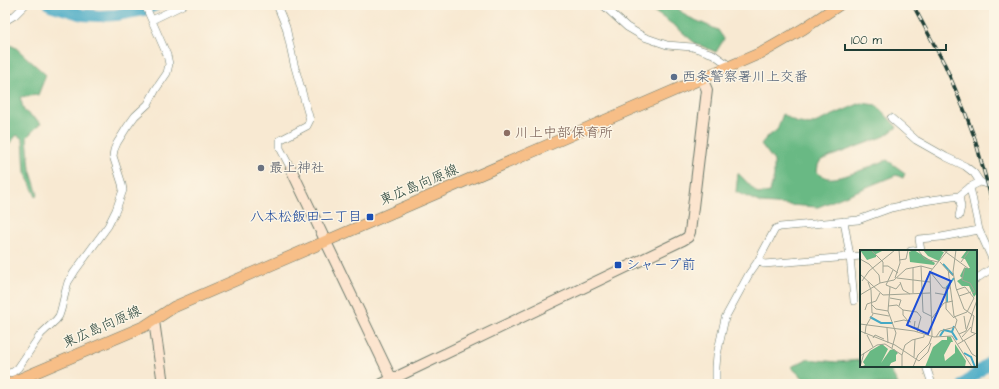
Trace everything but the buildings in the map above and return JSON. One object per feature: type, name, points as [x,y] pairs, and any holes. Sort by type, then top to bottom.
[{"type":"main road","name":"東広島向原線","points":[[8,384],[145,326],[174,307],[762,52],[803,29],[839,5]]},
{"type":"street","points":[[5,21],[15,15],[25,5]]},
{"type":"street","points":[[5,374],[13,372],[18,368],[41,334],[56,320],[61,310],[68,282],[108,226],[116,210],[123,190],[113,156],[117,143],[135,116],[148,104],[167,73],[169,64],[167,55],[145,5]]},
{"type":"street","points":[[151,19],[182,5]]},
{"type":"street","points":[[277,5],[286,27],[294,64],[310,120],[307,126],[280,140],[280,148],[393,382]]},
{"type":"street","points":[[603,5],[627,26],[644,37],[667,45],[692,47],[713,54],[730,66]]},
{"type":"street","points":[[382,384],[393,382],[688,237],[690,232],[707,90],[702,78]]},
{"type":"street","points":[[891,118],[916,140],[965,166],[974,173],[980,182],[994,186]]},
{"type":"street","points":[[716,384],[717,355],[725,318],[775,229],[780,227],[858,220],[891,208],[959,196],[970,187],[980,182]]},
{"type":"street","points":[[970,187],[979,230],[994,263]]},
{"type":"street","points":[[959,196],[961,207],[959,216]]},
{"type":"street","points":[[844,221],[850,256],[854,301]]},
{"type":"street","points":[[921,250],[919,239],[941,237],[979,230]]},
{"type":"street","points":[[758,261],[764,264],[860,256]]},
{"type":"street","points":[[977,278],[994,268]]},
{"type":"street","points":[[154,321],[163,384]]},
{"type":"street","points":[[926,367],[932,384]]},
{"type":"green space","points":[[650,5],[674,5],[686,16],[718,30],[724,39],[716,52],[695,43],[675,26],[652,10]]},
{"type":"green space","points":[[5,42],[16,48],[46,75],[38,95],[20,97],[24,111],[41,123],[27,137],[30,169],[38,195],[36,197],[25,172],[23,139],[17,135],[5,148]]},
{"type":"green space","points":[[861,103],[876,105],[897,127],[885,136],[821,160],[818,165],[817,172],[828,178],[841,177],[887,160],[905,173],[903,178],[896,175],[818,207],[761,203],[736,192],[738,173],[758,194],[770,192],[774,177],[774,161],[761,144],[767,137],[777,130],[783,114],[795,122],[810,125]]},
{"type":"green space","points":[[807,359],[837,362],[860,360],[860,367],[889,367],[898,384],[810,384],[791,367]]},
{"type":"waterway","points":[[50,5],[83,15],[100,16],[144,10],[156,5]]},
{"type":"waterway","points":[[964,384],[994,357]]},
{"type":"railway","points":[[913,5],[945,65],[965,112],[975,139],[994,208]]},
{"type":"place","name":"西条警察署川上交番","points":[[674,77]]},
{"type":"place","name":"川上中部保育所","points":[[507,133]]},
{"type":"place","name":"最上神社","points":[[261,168]]},
{"type":"place","name":"八本松飯田二丁目","points":[[370,217]]},
{"type":"place","name":"シャープ前","points":[[618,265]]}]
